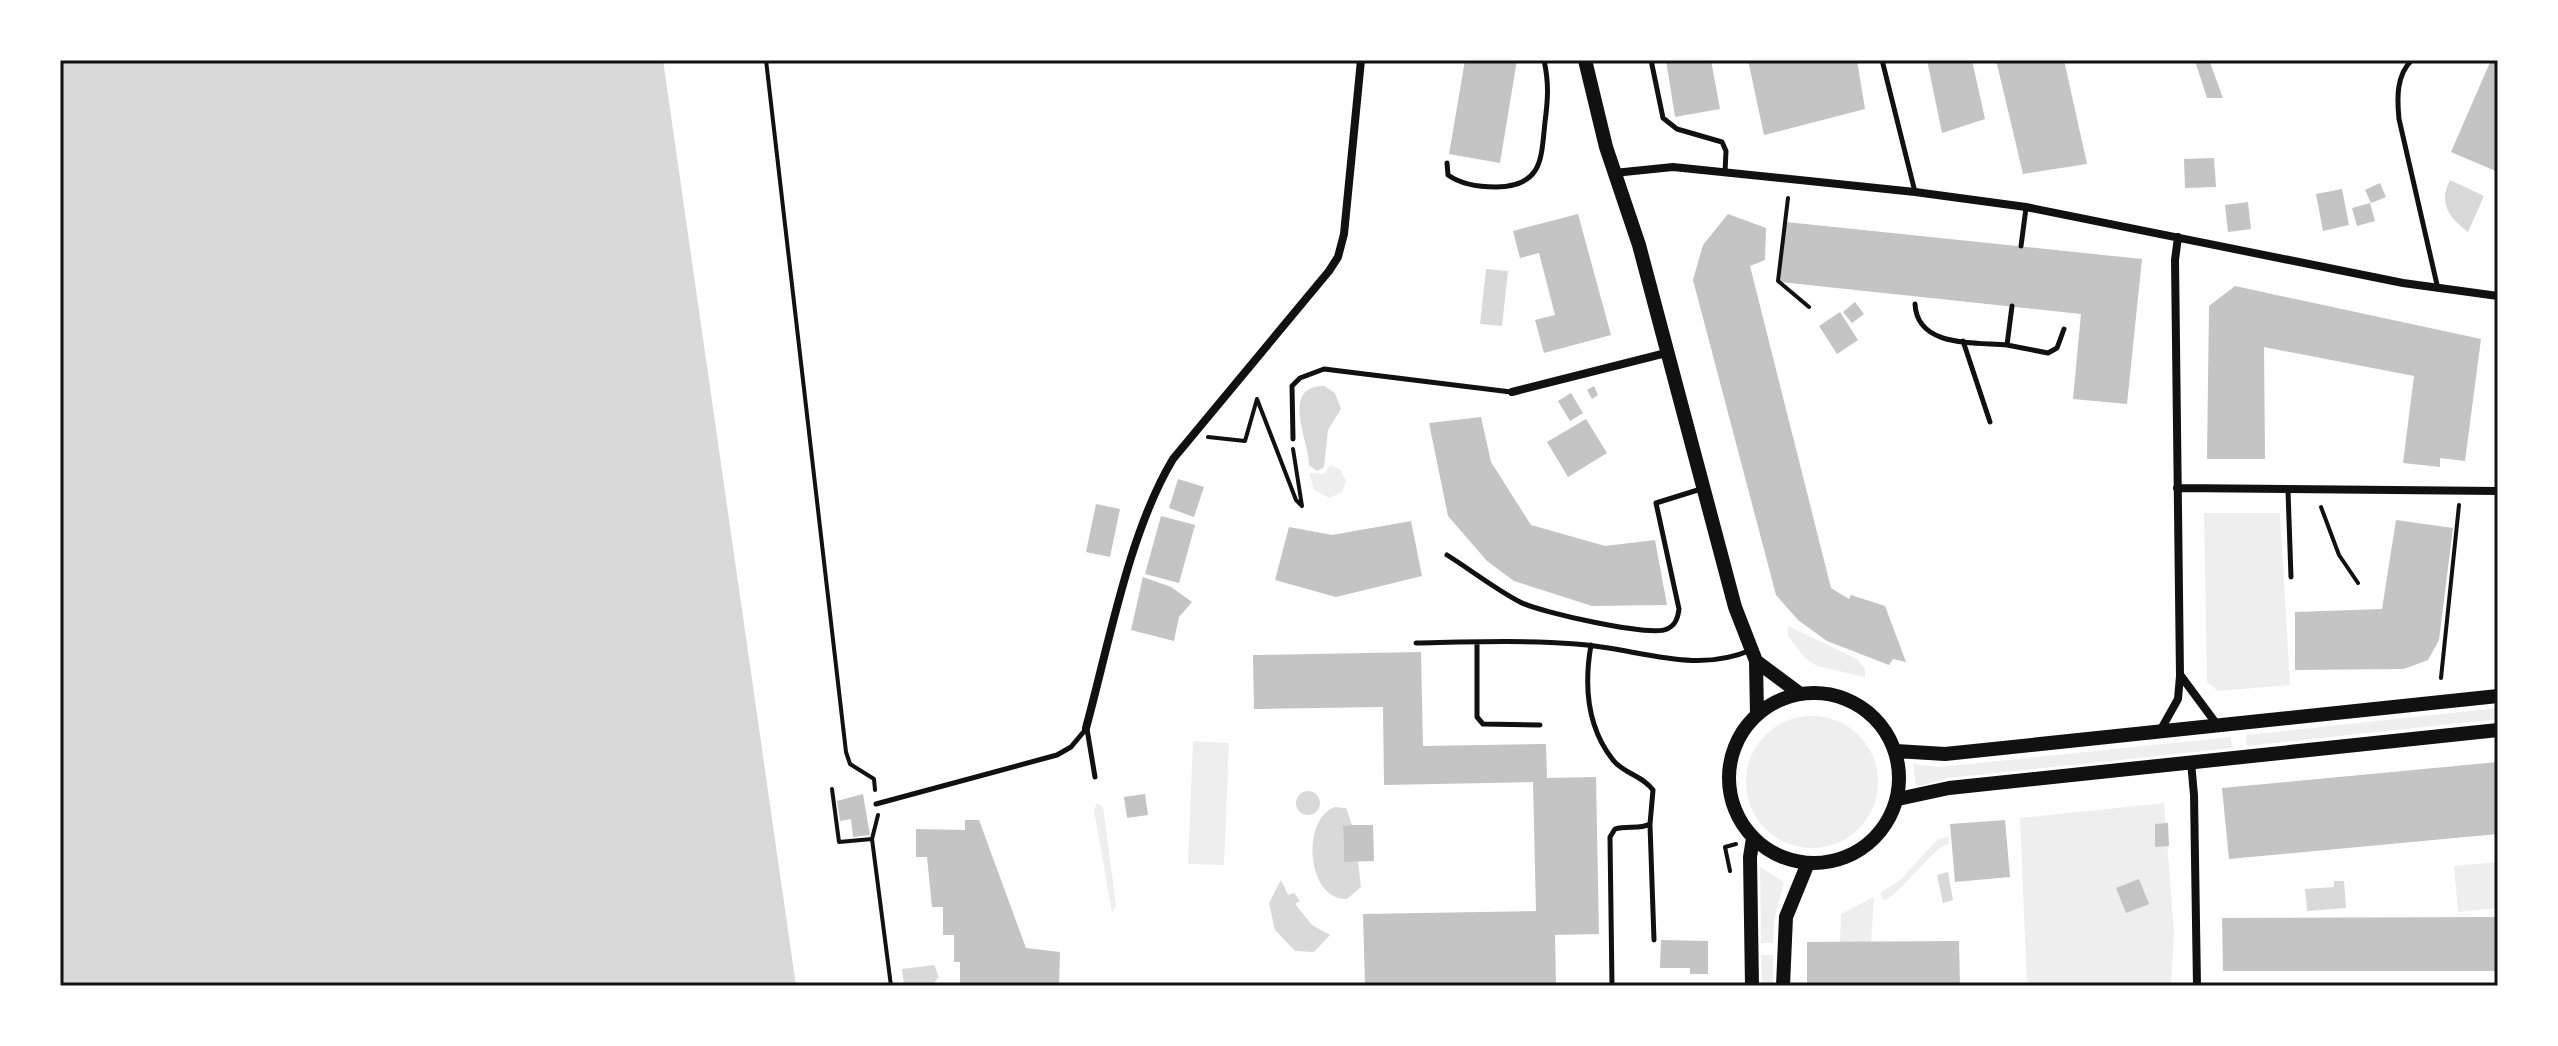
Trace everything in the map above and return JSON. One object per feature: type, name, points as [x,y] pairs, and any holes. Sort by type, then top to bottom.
[{"type":"main road","points":[[1585,60],[1613,173],[1639,245],[1735,607],[1754,656],[1757,714]]},
{"type":"main road","points":[[1754,656],[1799,693]]},
{"type":"main road","points":[[1823,692],[1858,705],[1885,729],[1896,751],[1900,769],[1898,799],[1888,822],[1862,849],[1845,858],[1808,863],[1769,851],[1753,838],[1735,809],[1728,775],[1732,752],[1742,731],[1757,714],[1776,700],[1799,693],[1823,692]]},
{"type":"main road","points":[[1896,751],[1945,754],[2498,696]]},
{"type":"main road","points":[[1898,799],[1949,788],[2498,730]]},
{"type":"main road","points":[[1748,983],[1753,838]]},
{"type":"main road","points":[[1783,986],[1786,917],[1808,863]]},
{"type":"street","points":[[1086,728],[1137,547],[1162,479],[1173,459],[1307,299],[1338,257],[1344,234],[1361,60]]},
{"type":"street","points":[[1613,173],[1673,167],[1915,192],[2026,207],[2438,289],[2498,296]]},
{"type":"street","points":[[2159,732],[2178,699],[2180,676],[2175,260],[2178,237]]},
{"type":"street","points":[[1512,392],[1666,353]]},
{"type":"street","points":[[2177,488],[2498,491]]},
{"type":"street","points":[[2180,676],[2218,726]]},
{"type":"street","points":[[2191,762],[2197,986]]},
{"type":"lane","points":[[1447,163],[1448,175],[1457,182],[1482,187],[1507,187],[1533,175],[1543,155],[1550,90],[1544,60]]},
{"type":"lane","points":[[1651,60],[1663,118],[1677,129],[1722,142],[1726,151],[1725,173]]},
{"type":"lane","points":[[1882,60],[1915,192]]},
{"type":"lane","points":[[2412,60],[2406,66],[2397,92],[2399,119],[2438,289]]},
{"type":"lane","points":[[2021,246],[2026,207]]},
{"type":"lane","points":[[1915,304],[1927,331],[1944,339],[2007,345],[2048,353],[2057,348],[2064,329]]},
{"type":"lane","points":[[2007,345],[2012,306]]},
{"type":"lane","points":[[1963,341],[1990,422]]},
{"type":"lane","points":[[1293,439],[1292,386],[1300,378],[1324,369],[1512,392]]},
{"type":"lane","points":[[1447,555],[1521,603],[1548,612],[1647,631],[1666,630],[1678,617],[1679,609],[1656,503],[1702,489]]},
{"type":"lane","points":[[2288,491],[2291,577]]},
{"type":"lane","points":[[1477,642],[1477,717],[1483,724],[1540,725]]},
{"type":"lane","points":[[1416,643],[1591,645],[1702,663],[1754,656]]},
{"type":"lane","points":[[1591,645],[1585,676],[1590,714],[1613,761],[1627,772],[1643,777],[1653,790],[1650,824],[1654,940]]},
{"type":"lane","points":[[876,804],[1057,755],[1071,747],[1086,728]]},
{"type":"lane","points":[[1086,728],[1095,777]]},
{"type":"lane","points":[[1612,986],[1610,837],[1615,829],[1623,826],[1642,828],[1650,824]]},
{"type":"path","points":[[766,60],[846,752],[850,764],[874,779],[879,820],[872,839],[891,986]]},
{"type":"path","points":[[1788,198],[1778,281],[1809,307]]},
{"type":"path","points":[[1211,438],[1245,441],[1257,399],[1296,500],[1302,506],[1293,439]]},
{"type":"path","points":[[2441,678],[2461,492]]},
{"type":"path","points":[[2321,507],[2339,555],[2358,583]]},
{"type":"path","points":[[832,789],[839,842],[872,839]]},
{"type":"shaded area","points":[[60,60],[663,60],[796,986],[60,986]]},
{"type":"shaded area","points":[[2450,180],[2484,196],[2468,232],[2447,209],[2445,196]]},
{"type":"shaded area","points":[[1486,269],[1508,271],[1502,326],[1480,324]]},
{"type":"shaded area","points":[[1324,386],[1335,393],[1341,409],[1328,430],[1324,467],[1317,471],[1309,465],[1300,405],[1303,395],[1310,388]]},
{"type":"shaded area","points":[[1330,465],[1341,470],[1346,481],[1342,492],[1329,498],[1314,490],[1309,473],[1324,474]]},
{"type":"shaded area","points":[[2204,513],[2280,513],[2290,685],[2218,691],[2207,682]]},
{"type":"shaded area","points":[[1788,626],[1857,659],[1865,669],[1865,677],[1817,666],[1805,658],[1788,636]]},
{"type":"shaded area","points":[[2498,708],[2498,719],[2247,746],[2246,735]]},
{"type":"shaded area","points":[[1812,716],[1837,721],[1858,736],[1873,757],[1878,782],[1873,807],[1858,828],[1837,843],[1812,848],[1787,843],[1766,828],[1751,807],[1746,782],[1751,757],[1766,736],[1787,721]]},
{"type":"shaded area","points":[[2231,737],[2232,748],[1948,778],[1916,787],[1913,764],[1940,767]]},
{"type":"shaded area","points":[[1193,741],[1229,743],[1224,865],[1188,864]]},
{"type":"shaded area","points":[[1308,791],[1317,794],[1320,803],[1317,812],[1308,815],[1299,812],[1296,803],[1299,794]]},
{"type":"shaded area","points":[[1097,803],[1103,807],[1116,905],[1112,913],[1094,810]]},
{"type":"shaded area","points":[[2164,803],[2174,932],[2171,986],[2027,986],[2020,818]]},
{"type":"shaded area","points":[[1335,807],[1346,808],[1352,825],[1343,826],[1344,861],[1358,862],[1361,887],[1347,899],[1333,896],[1323,887],[1313,858],[1317,827],[1324,814]]},
{"type":"shaded area","points":[[1949,837],[1949,844],[1935,852],[1901,888],[1884,901],[1880,893],[1900,880],[1938,839]]},
{"type":"shaded area","points":[[2498,862],[2498,908],[2458,912],[2454,866]]},
{"type":"shaded area","points":[[1760,867],[1784,882],[1774,920],[1773,943],[1761,943]]},
{"type":"shaded area","points":[[1948,872],[1953,900],[1943,903],[1937,875]]},
{"type":"shaded area","points":[[1281,880],[1288,895],[1294,893],[1300,901],[1295,904],[1312,925],[1330,935],[1314,952],[1295,951],[1275,930],[1269,903]]},
{"type":"shaded area","points":[[2334,881],[2344,881],[2346,908],[2307,911],[2305,889],[2334,887]]},
{"type":"shaded area","points":[[1874,897],[1871,942],[1840,942],[1841,914]]},
{"type":"shaded area","points":[[1761,955],[1773,955],[1773,986],[1762,986]]},
{"type":"shaded area","points":[[934,965],[939,977],[931,986],[904,986],[902,969]]},
{"type":"building","points":[[1465,60],[1517,60],[1500,163],[1449,154]]},
{"type":"building","points":[[1666,60],[1711,60],[1720,109],[1675,117]]},
{"type":"building","points":[[1748,60],[1857,60],[1865,109],[1764,135]]},
{"type":"building","points":[[1927,60],[1972,60],[1985,119],[1942,133]]},
{"type":"building","points":[[1996,60],[2064,60],[2087,164],[2023,174]]},
{"type":"building","points":[[2209,60],[2223,98],[2207,98],[2195,61]]},
{"type":"building","points":[[2491,60],[2498,60],[2498,172],[2451,152]]},
{"type":"building","points":[[2214,158],[2216,187],[2185,188],[2184,159]]},
{"type":"building","points":[[2380,183],[2386,197],[2371,203],[2365,190]]},
{"type":"building","points":[[2342,189],[2349,225],[2323,231],[2316,194]]},
{"type":"building","points":[[2248,202],[2251,229],[2228,232],[2225,205]]},
{"type":"building","points":[[2370,203],[2375,221],[2357,226],[2352,208]]},
{"type":"building","points":[[1578,214],[1611,335],[1544,353],[1535,320],[1555,315],[1539,253],[1520,258],[1513,231]]},
{"type":"building","points":[[1728,214],[1766,228],[1765,260],[1750,266],[1831,588],[1849,599],[1851,595],[1885,606],[1906,662],[1893,659],[1889,665],[1827,641],[1798,620],[1776,595],[1693,280],[1703,245]]},
{"type":"building","points":[[1786,222],[2142,259],[2127,404],[2073,399],[2081,314],[1780,282]]},
{"type":"building","points":[[2235,286],[2481,339],[2465,461],[2440,458],[2440,467],[2403,463],[2414,376],[2264,347],[2265,459],[2207,459],[2209,306]]},
{"type":"building","points":[[1855,302],[1864,314],[1852,323],[1843,312]]},
{"type":"building","points":[[1840,312],[1858,340],[1837,354],[1819,326]]},
{"type":"building","points":[[1594,386],[1598,395],[1592,399],[1587,390]]},
{"type":"building","points":[[1571,393],[1583,413],[1570,421],[1558,401]]},
{"type":"building","points":[[1481,417],[1491,462],[1531,525],[1605,546],[1655,540],[1667,605],[1592,606],[1514,581],[1487,561],[1448,516],[1429,423]]},
{"type":"building","points":[[1586,419],[1607,453],[1568,477],[1547,442]]},
{"type":"building","points":[[1178,479],[1204,487],[1194,517],[1169,508]]},
{"type":"building","points":[[1096,504],[1120,509],[1110,557],[1086,552]]},
{"type":"building","points":[[1161,516],[1195,525],[1179,583],[1145,574]]},
{"type":"building","points":[[2396,520],[2453,528],[2439,640],[2428,660],[2404,669],[2295,670],[2295,612],[2382,609]]},
{"type":"building","points":[[1411,521],[1422,576],[1336,597],[1275,580],[1289,527],[1332,535]]},
{"type":"building","points":[[1143,577],[1171,587],[1192,602],[1179,617],[1174,641],[1131,630]]},
{"type":"building","points":[[1421,652],[1423,746],[1546,744],[1547,778],[1596,777],[1599,934],[1555,935],[1556,985],[1365,986],[1363,914],[1536,911],[1533,782],[1384,785],[1383,707],[1254,709],[1253,655]]},
{"type":"building","points":[[2498,762],[2498,834],[2229,859],[2222,788]]},
{"type":"building","points":[[863,794],[870,835],[853,837],[851,819],[840,821],[837,801]]},
{"type":"building","points":[[1145,794],[1148,815],[1127,818],[1124,797]]},
{"type":"building","points":[[965,820],[979,820],[1026,948],[1060,952],[1059,986],[960,985],[960,962],[954,962],[954,935],[943,935],[943,907],[932,907],[927,857],[916,857],[916,829],[965,830]]},
{"type":"building","points":[[2005,820],[2010,877],[1955,882],[1950,824]]},
{"type":"building","points":[[2168,823],[2169,846],[2155,847],[2155,824]]},
{"type":"building","points":[[1373,825],[1374,861],[1344,862],[1343,826]]},
{"type":"building","points":[[2139,879],[2149,904],[2126,913],[2116,888]]},
{"type":"building","points":[[2498,917],[2498,971],[2223,971],[2222,918]]},
{"type":"building","points":[[1661,940],[1708,941],[1708,974],[1690,974],[1690,968],[1660,968]]},
{"type":"building","points":[[1959,941],[1960,986],[1807,986],[1807,942]]}]
